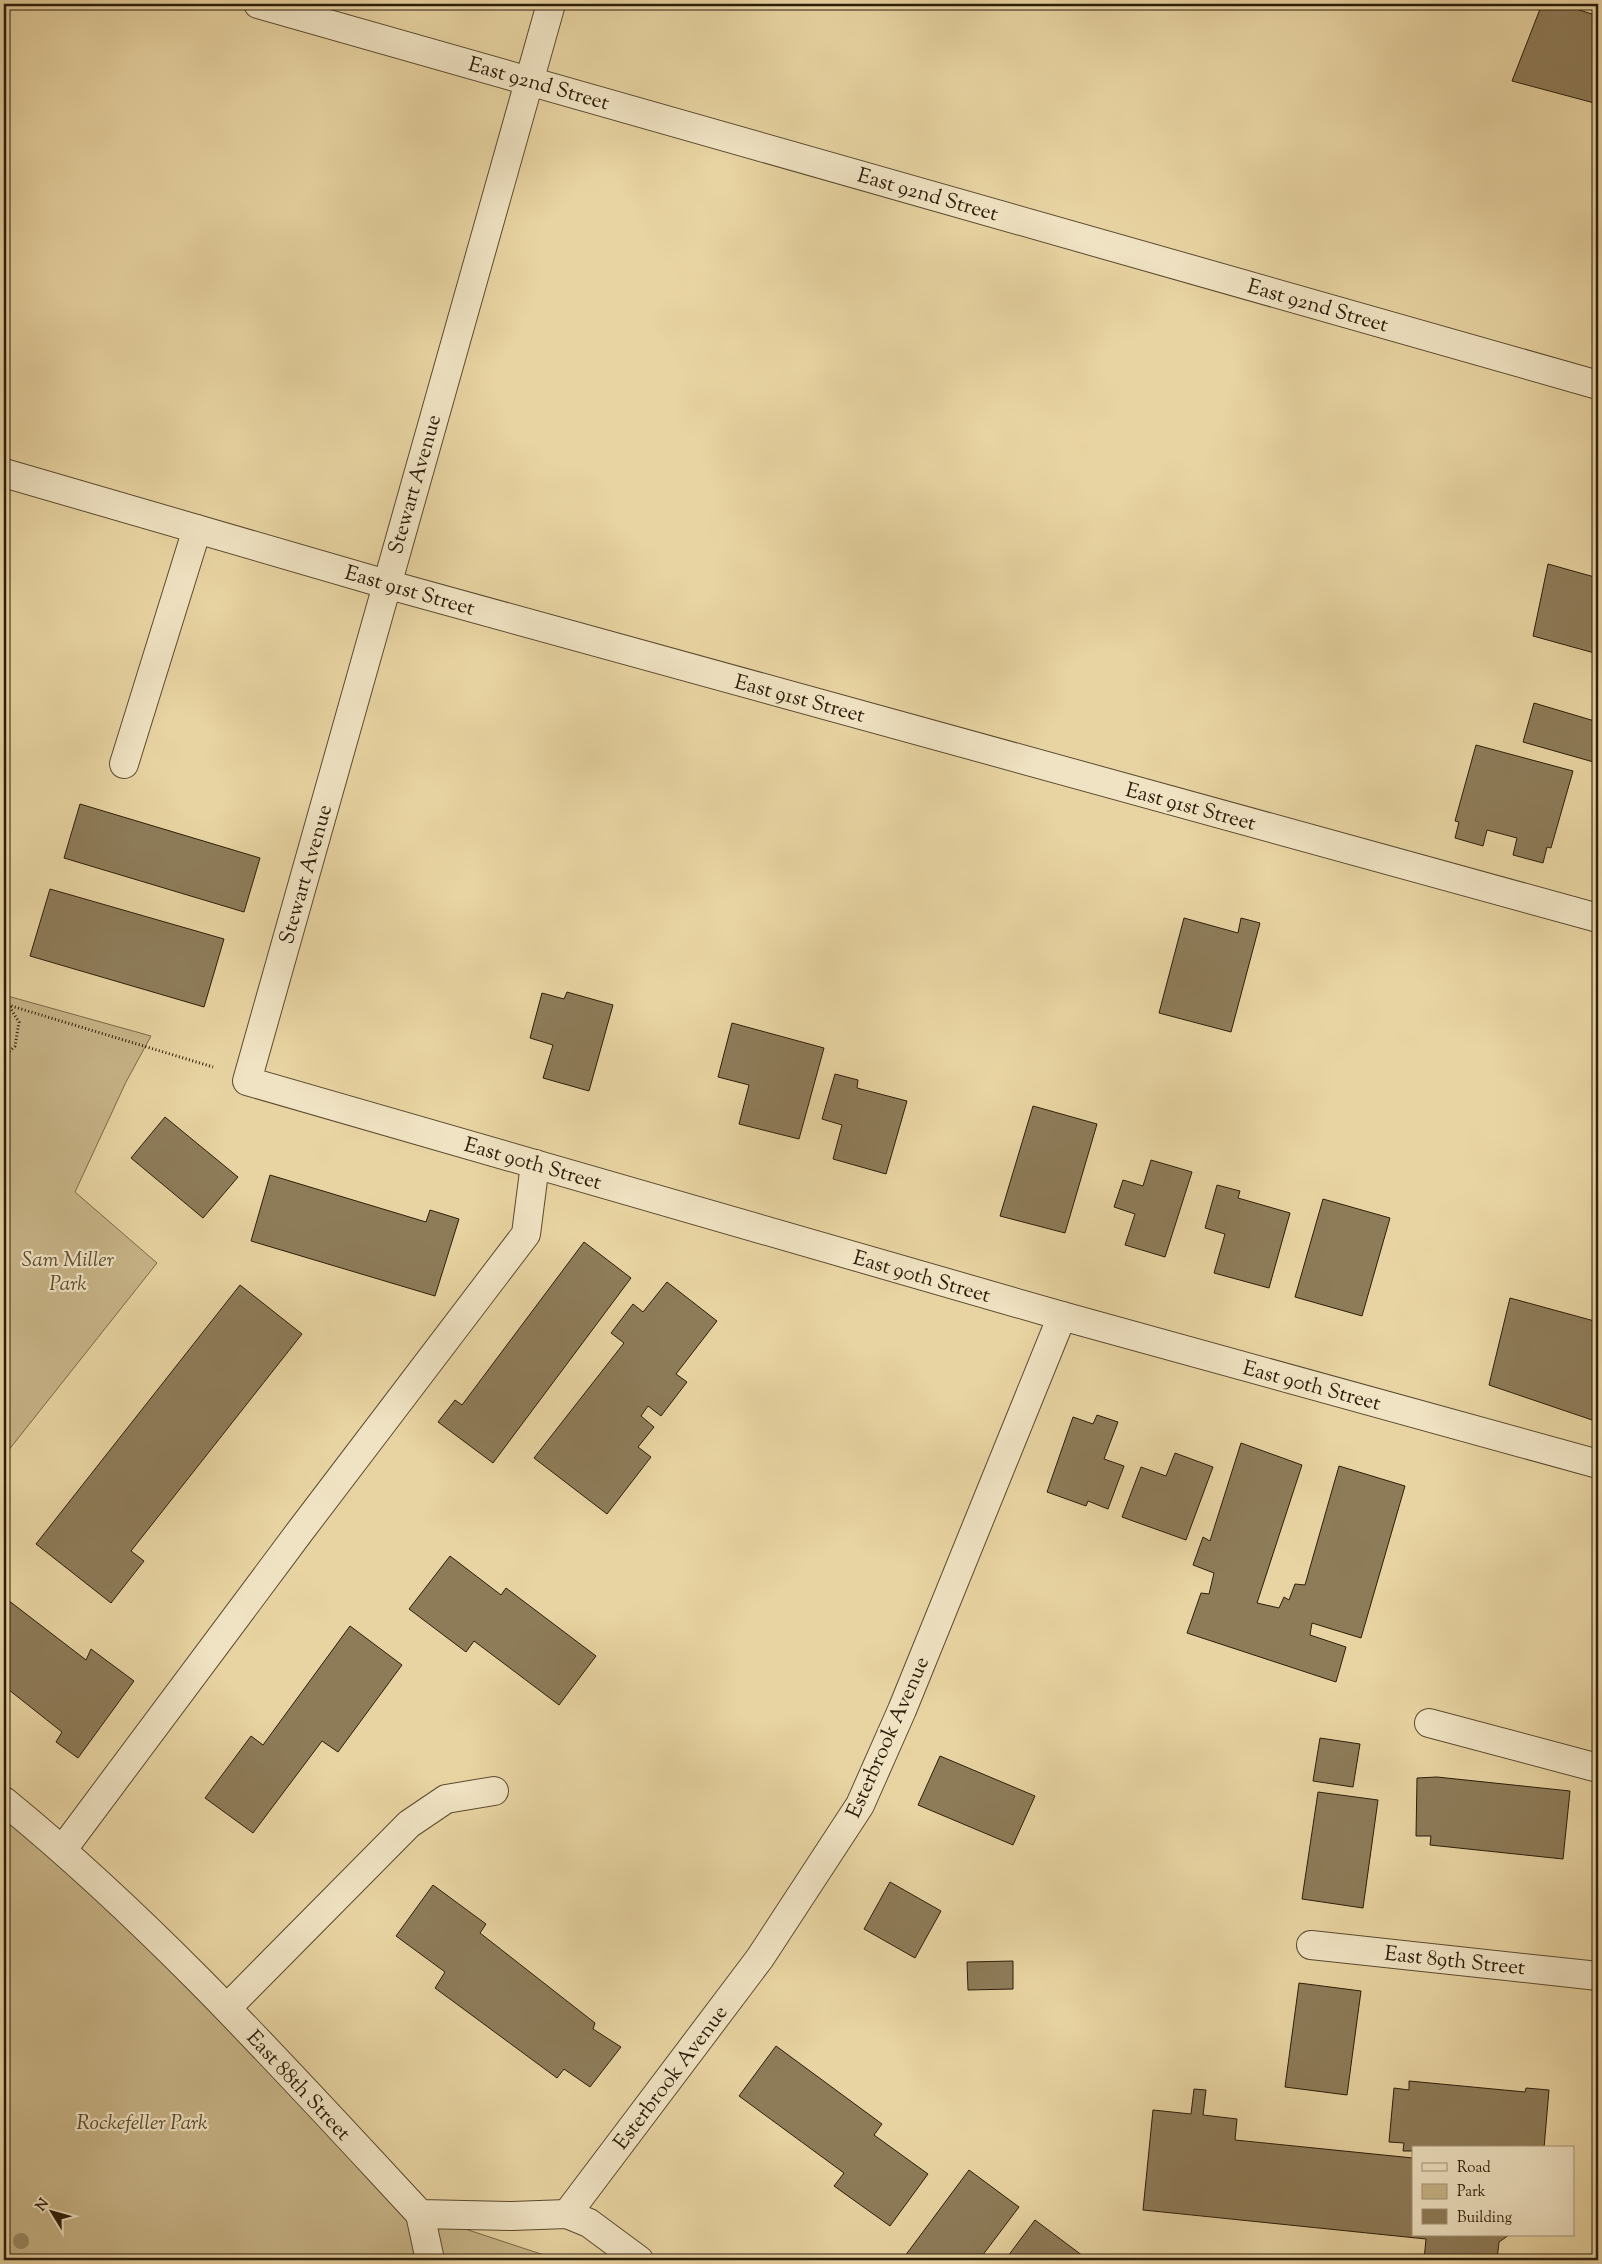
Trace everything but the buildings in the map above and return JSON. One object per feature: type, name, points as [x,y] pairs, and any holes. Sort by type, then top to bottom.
[{"type":"street","name":"East 92nd Street","points":[[258,4],[1598,385]]},
{"type":"street","name":"Stewart Avenue","points":[[247,1081],[551,4]]},
{"type":"street","name":"East 91st Street","points":[[4,473],[386,584],[1598,918]]},
{"type":"street","points":[[124,764],[197,529]]},
{"type":"street","name":"East 90th Street","points":[[247,1081],[1062,1316],[1598,1464]]},
{"type":"street","points":[[63,1849],[307,1522],[526,1234],[535,1164]]},
{"type":"street","name":"Esterbrook Avenue","points":[[567,2214],[760,1958],[860,1805],[902,1710],[1062,1316]]},
{"type":"street","points":[[1429,1723],[1598,1768]]},
{"type":"street","points":[[227,2008],[409,1824],[446,1799],[494,1791]]},
{"type":"street","name":"East 88th Street","points":[[4,1801],[63,1849],[227,2008],[420,2214]]},
{"type":"street","name":"East 89th Street","points":[[1311,1945],[1598,1976]]},
{"type":"street","points":[[430,2260],[420,2214],[512,2216],[567,2214],[589,2223],[639,2260]]},
{"type":"path","points":[[4,998],[18,1022],[15,1046],[4,1057]]},
{"type":"path","points":[[8,1005],[216,1068]]},
{"type":"green space","name":"Sam Miller Park","points":[[4,995],[151,1036],[126,1082],[75,1192],[157,1263],[4,1456]]},
{"type":"green space","name":"Rockefeller Park","points":[[4,1806],[420,2214],[559,2260],[4,2260]]}]
